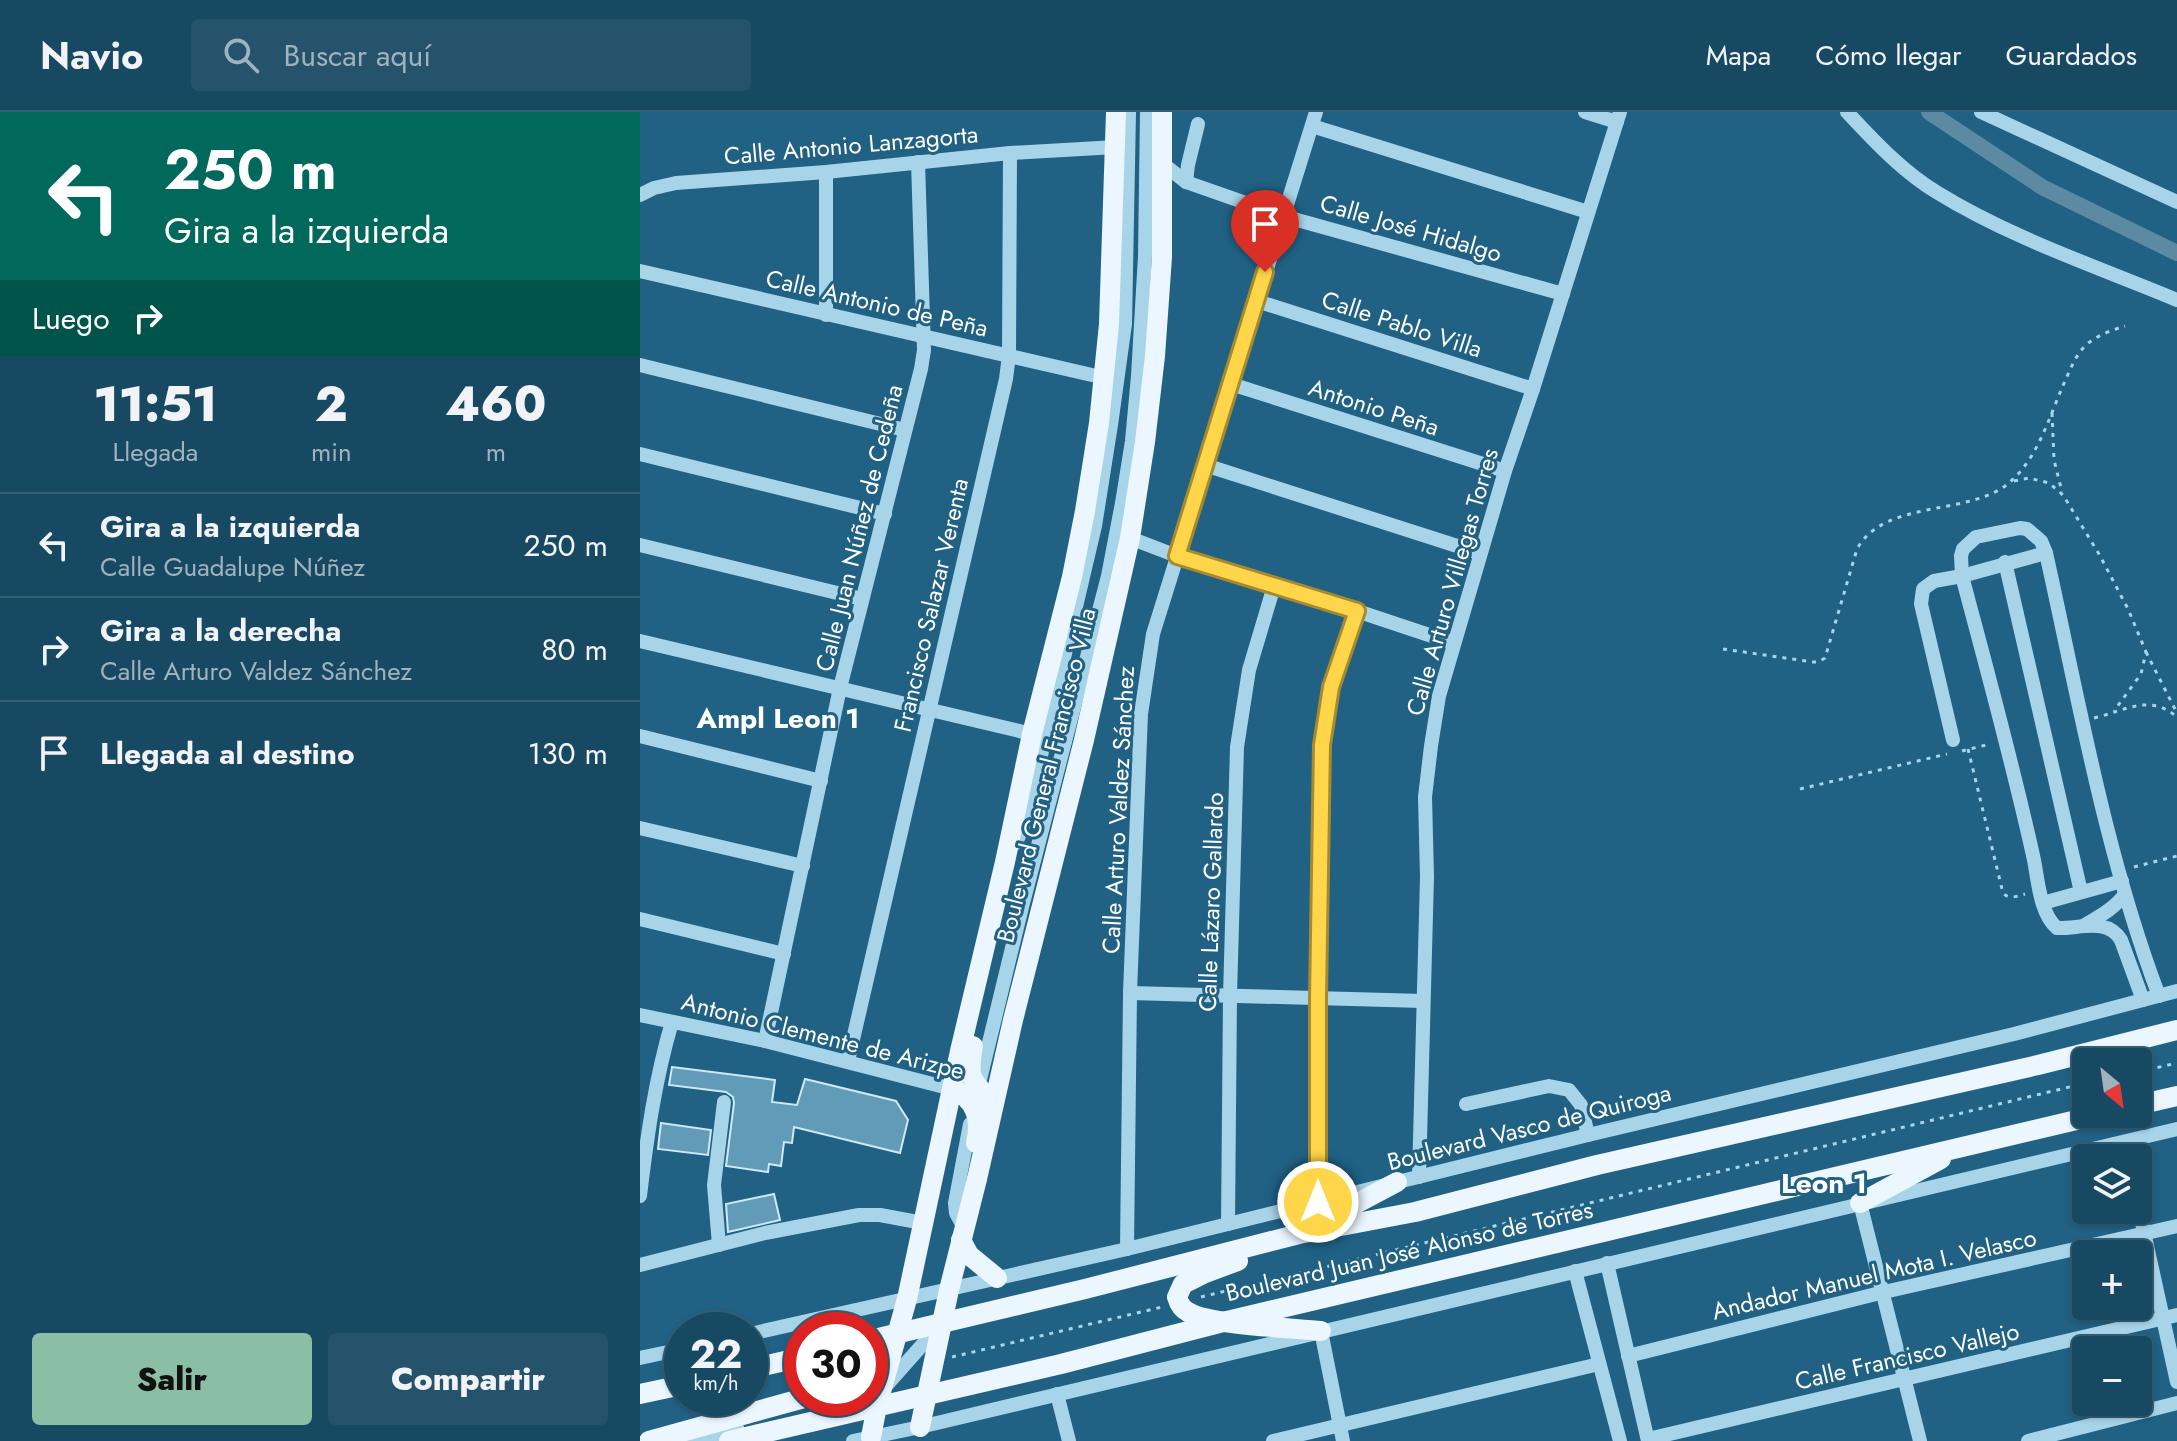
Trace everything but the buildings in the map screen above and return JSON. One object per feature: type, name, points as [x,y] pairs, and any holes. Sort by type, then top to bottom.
[{"type":"main road","name":"Boulevard General Francisco Villa","points":[[888,1361],[907,1299],[1032,734],[1077,550],[1105,378],[1113,259],[1116,112]]},
{"type":"main road","name":"Boulevard General Francisco Villa","points":[[918,1434],[962,1234],[980,1098],[1013,1020],[1084,740],[1130,538],[1155,356],[1162,257],[1162,112]]},
{"type":"main road","points":[[980,1098],[970,1074],[970,1064],[992,944],[992,920]]},
{"type":"main road","name":"Boulevard Juan José Alonso de Torres","points":[[888,1335],[1299,1234],[1415,1212],[1597,1165],[2038,1065],[2177,1030]]},
{"type":"main road","points":[[953,1088],[964,1095],[980,1098]]},
{"type":"main road","points":[[2152,1102],[2177,1096]]},
{"type":"main road","name":"Boulevard Juan José Alonso de Torres","points":[[888,1397],[927,1394],[1061,1364],[1227,1321],[2072,1121]]},
{"type":"main road","points":[[1860,1203],[1966,1146]]},
{"type":"main road","points":[[1321,1331],[1196,1316],[1183,1309],[1178,1291],[1191,1280],[1299,1234],[1397,1182]]},
{"type":"main road","points":[[962,1234],[969,1255],[997,1278]]},
{"type":"main road","points":[[640,1394],[664,1389]]},
{"type":"main road","points":[[649,1441],[784,1404]]},
{"type":"main road","name":"Boulevard Juan José Alonso de Torres","points":[[729,1441],[813,1416]]},
{"type":"main road","name":"Boulevard General Francisco Villa","points":[[865,1440],[870,1416]]},
{"type":"street","points":[[1005,862],[1020,836],[1031,798],[1095,526],[1125,324],[1129,112]]},
{"type":"street","points":[[980,1098],[1022,907],[1108,576],[1122,503],[1138,376],[1145,256],[1147,112]]},
{"type":"street","points":[[1585,112],[1619,117]]},
{"type":"street","points":[[1847,112],[1902,166],[1935,192],[2000,226],[2177,300]]},
{"type":"street","points":[[1981,112],[2177,202]]},
{"type":"street","name":"Calle Arturo Villegas Torres","points":[[1419,1177],[1427,877],[1425,797],[1439,696],[1479,553],[1619,117]]},
{"type":"street","points":[[1314,119],[1588,212]]},
{"type":"street","name":"Calle Arturo Valdez Sánchez","points":[[1127,1249],[1130,993],[1141,714],[1153,634],[1314,119]]},
{"type":"street","points":[[1186,182],[1198,124]]},
{"type":"street","name":"Calle Antonio Lanzagorta","points":[[640,195],[676,183],[826,172],[1010,153],[1116,147]]},
{"type":"street","name":"Francisco Salazar Verenta","points":[[848,1061],[997,421],[1009,355],[1010,153]]},
{"type":"street","name":"Calle Juan Núñez de Cedeña","points":[[765,1041],[840,688],[919,383],[924,338],[918,162]]},
{"type":"street","name":"Calle José Hidalgo","points":[[1162,163],[1186,182],[1283,216],[1563,294]]},
{"type":"street","points":[[826,172],[826,315]]},
{"type":"street","name":"Calle Antonio de Peña","points":[[640,271],[1105,378]]},
{"type":"street","name":"Calle Pablo Villa","points":[[1257,301],[1533,389]]},
{"type":"street","points":[[640,365],[905,430]]},
{"type":"street","name":"Antonio Peña","points":[[1231,384],[1505,471]]},
{"type":"street","points":[[640,454],[885,514]]},
{"type":"street","points":[[1205,465],[1479,553]]},
{"type":"street","points":[[2143,1000],[2118,935],[2110,928],[2085,925],[2057,928],[2051,922],[2042,897],[2017,784],[1962,576],[1963,549],[1976,537],[2027,529],[2041,541],[2046,553],[2107,825],[2159,996]]},
{"type":"street","points":[[1130,538],[1177,556],[1453,643]]},
{"type":"street","points":[[640,545],[862,599]]},
{"type":"street","points":[[1953,740],[1921,604],[1923,589],[1934,581],[2046,553]]},
{"type":"street","points":[[2005,562],[2081,892]]},
{"type":"street","name":"Calle Lázaro Gallardo","points":[[1228,1224],[1237,747],[1249,670],[1274,586]]},
{"type":"street","points":[[1318,1202],[1322,745],[1331,687],[1357,611]]},
{"type":"street","points":[[640,641],[1032,734]]},
{"type":"street","points":[[640,736],[821,781]]},
{"type":"street","points":[[640,828],[803,866]]},
{"type":"street","points":[[2042,897],[2124,887]]},
{"type":"street","points":[[2085,925],[2119,902],[2124,887]]},
{"type":"street","points":[[640,919],[784,954]]},
{"type":"street","name":"Boulevard Vasco de Quiroga","points":[[768,1330],[1127,1249],[2014,1034],[2177,991]]},
{"type":"street","points":[[1130,993],[1423,1001]]},
{"type":"street","name":"Antonio Clemente de Arizpe","points":[[640,1015],[765,1041],[953,1088]]},
{"type":"street","points":[[640,1196],[651,1104],[672,1022]]},
{"type":"street","points":[[1466,1104],[1549,1086],[1569,1090],[1581,1105],[1588,1135]]},
{"type":"street","points":[[719,1245],[714,1185],[724,1102]]},
{"type":"street","points":[[865,1440],[918,1434],[1057,1394],[2177,1129]]},
{"type":"street","points":[[1860,1203],[1920,1441]]},
{"type":"street","points":[[640,1265],[829,1219],[880,1215],[923,1223]]},
{"type":"street","points":[[2142,1224],[2170,1317],[2177,1382]]},
{"type":"street","name":"Andador Manuel Mota I. Velasco","points":[[1628,1356],[1884,1292],[2177,1226]]},
{"type":"street","points":[[1607,1263],[1648,1440]]},
{"type":"street","points":[[1575,1271],[1620,1441]]},
{"type":"street","name":"Calle Francisco Vallejo","points":[[1648,1440],[2170,1317]]},
{"type":"street","points":[[888,1383],[943,1322]]},
{"type":"street","points":[[1321,1331],[1343,1441]]},
{"type":"street","points":[[640,1358],[664,1353]]},
{"type":"street","points":[[1273,1441],[1599,1364]]},
{"type":"street","points":[[1057,1394],[1069,1441]]},
{"type":"street","points":[[2028,1441],[2177,1403]]},
{"type":"street","points":[[691,1441],[802,1416]]},
{"type":"path","points":[[1723,649],[1822,661],[1857,549],[1863,539],[1886,522],[1977,498],[2011,482],[2027,463],[2039,441],[2076,358],[2088,343],[2125,326]]},
{"type":"path","points":[[2052,409],[2054,460],[2063,495],[2113,581],[2177,715]]},
{"type":"path","points":[[2011,482],[2029,478],[2049,483],[2063,495]]},
{"type":"path","points":[[2146,652],[2141,674],[2112,714],[2133,706],[2154,705],[2177,715]]},
{"type":"path","points":[[1968,749],[2003,893],[2008,897],[2042,897]]},
{"type":"path","points":[[2152,1069],[2177,1063]]},
{"type":"path","points":[[933,1361],[2072,1086]]},
{"type":"waterway","points":[[1929,112],[2042,187],[2177,253]]},
{"type":"district","name":"Ampl Leon 1","points":[[778,718]]},
{"type":"district","name":"Leon 1","points":[[1824,1183]]},
{"type":"route","points":[[1265,272],[1177,556],[1357,611],[1331,687],[1322,745],[1318,1202]]}]
